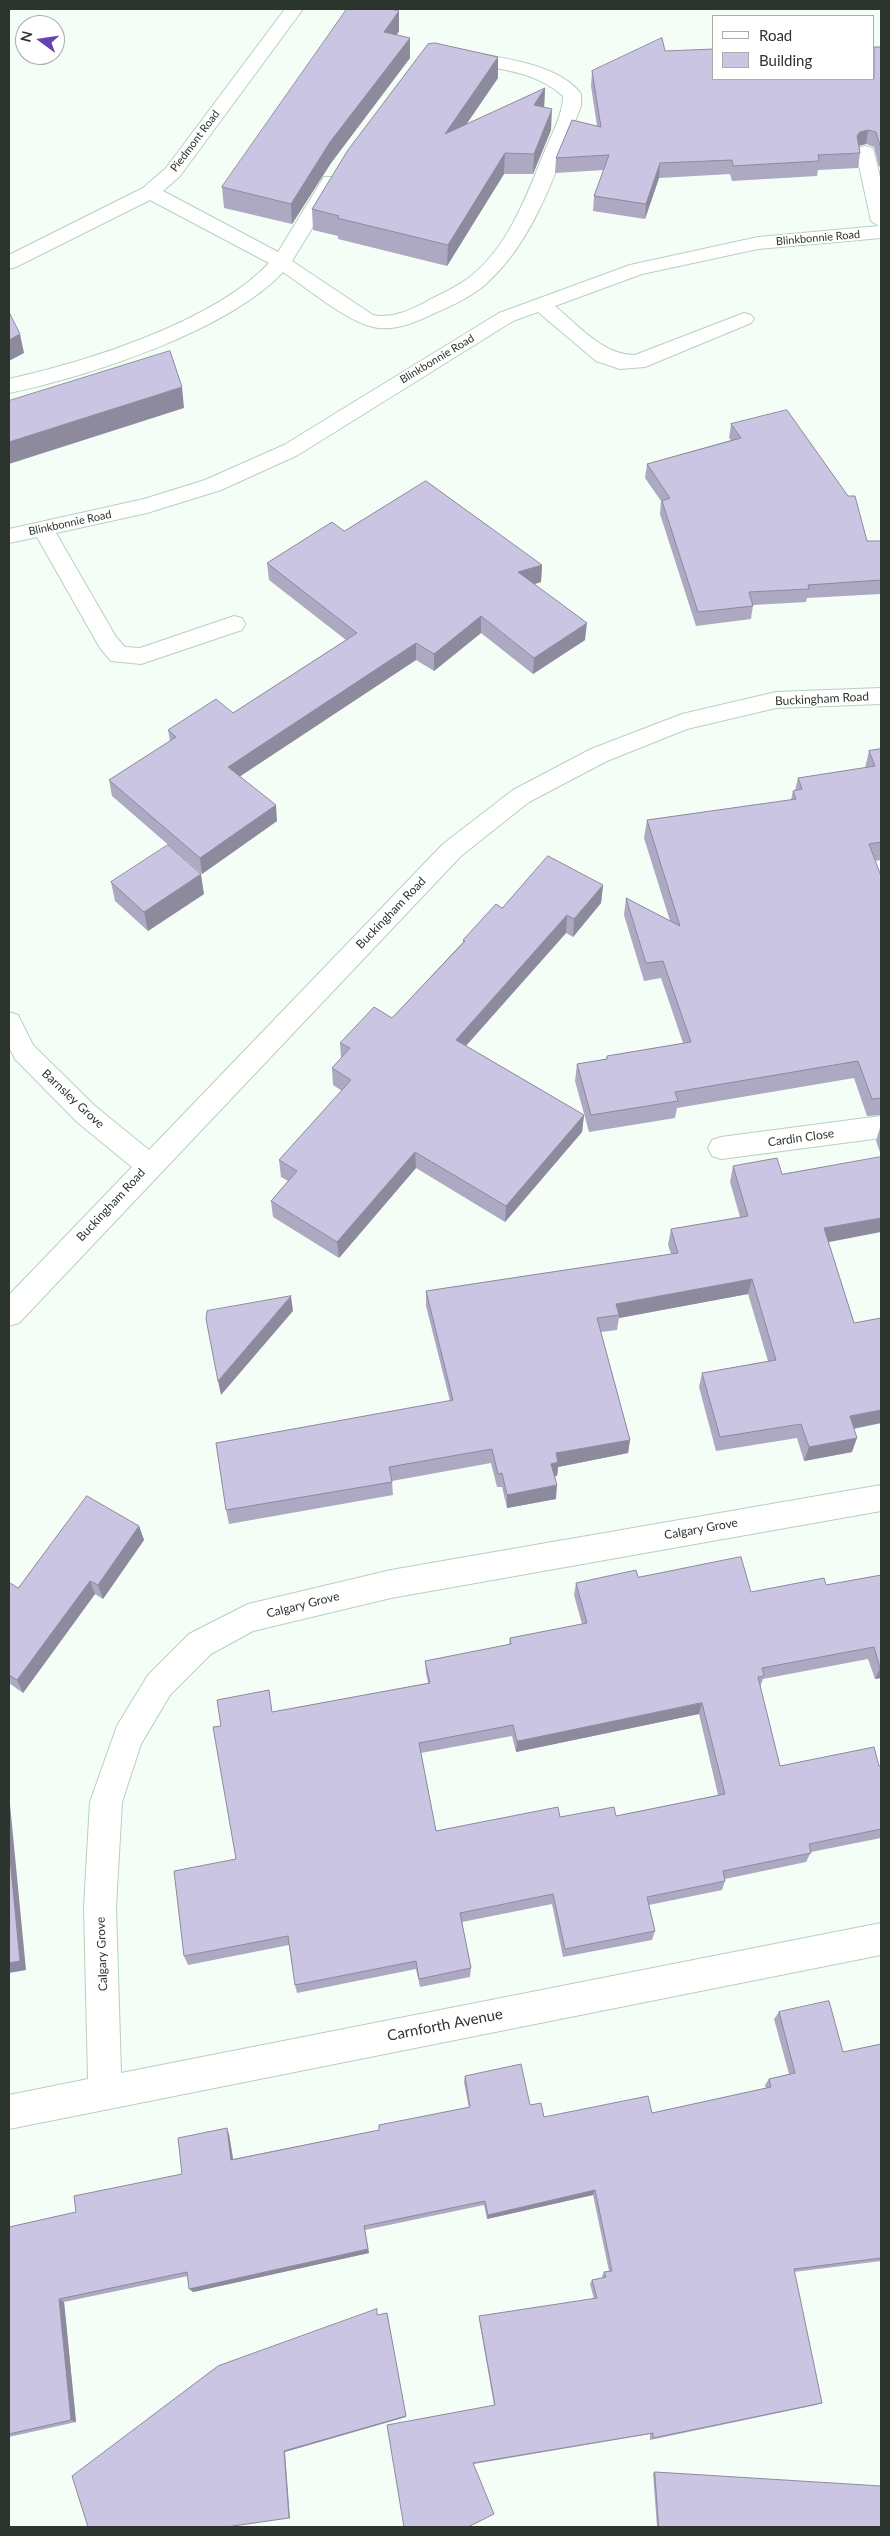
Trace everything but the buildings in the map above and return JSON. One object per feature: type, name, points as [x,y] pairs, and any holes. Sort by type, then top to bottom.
[{"type":"street","name":"Piedmont Road","points":[[9,263],[150,192],[173,172],[294,9]]},
{"type":"street","points":[[150,192],[281,262],[363,317],[382,322],[409,318],[464,290],[480,279],[497,262],[517,235],[572,106],[572,94],[554,80],[518,67],[445,54]]},
{"type":"street","points":[[865,152],[881,221]]},
{"type":"street","points":[[9,386],[42,379],[114,357],[206,318],[236,302],[281,262],[339,168]]},
{"type":"street","name":"Blinkbonnie Road","points":[[9,536],[147,506],[213,485],[291,450],[506,317],[637,270],[758,243],[881,232]]},
{"type":"street","points":[[541,305],[603,356],[620,362],[638,362],[744,319]]},
{"type":"street","points":[[43,529],[108,642],[119,655],[141,656],[234,624]]},
{"type":"street","name":"Buckingham Road","points":[[9,1314],[148,1165],[452,850],[521,796],[599,755],[682,722],[776,700],[881,696]]},
{"type":"street","name":"Barnsley Grove","points":[[9,1022],[24,1052],[86,1114],[148,1165]]},
{"type":"street","name":"Cardin Close","points":[[721,1148],[881,1127]]},
{"type":"street","name":"Calgary Grove","points":[[106,2092],[100,1907],[106,1802],[128,1736],[159,1685],[200,1644],[248,1618],[391,1584],[881,1498]]},
{"type":"street","name":"Carnforth Avenue","points":[[9,2112],[881,1940]]}]
